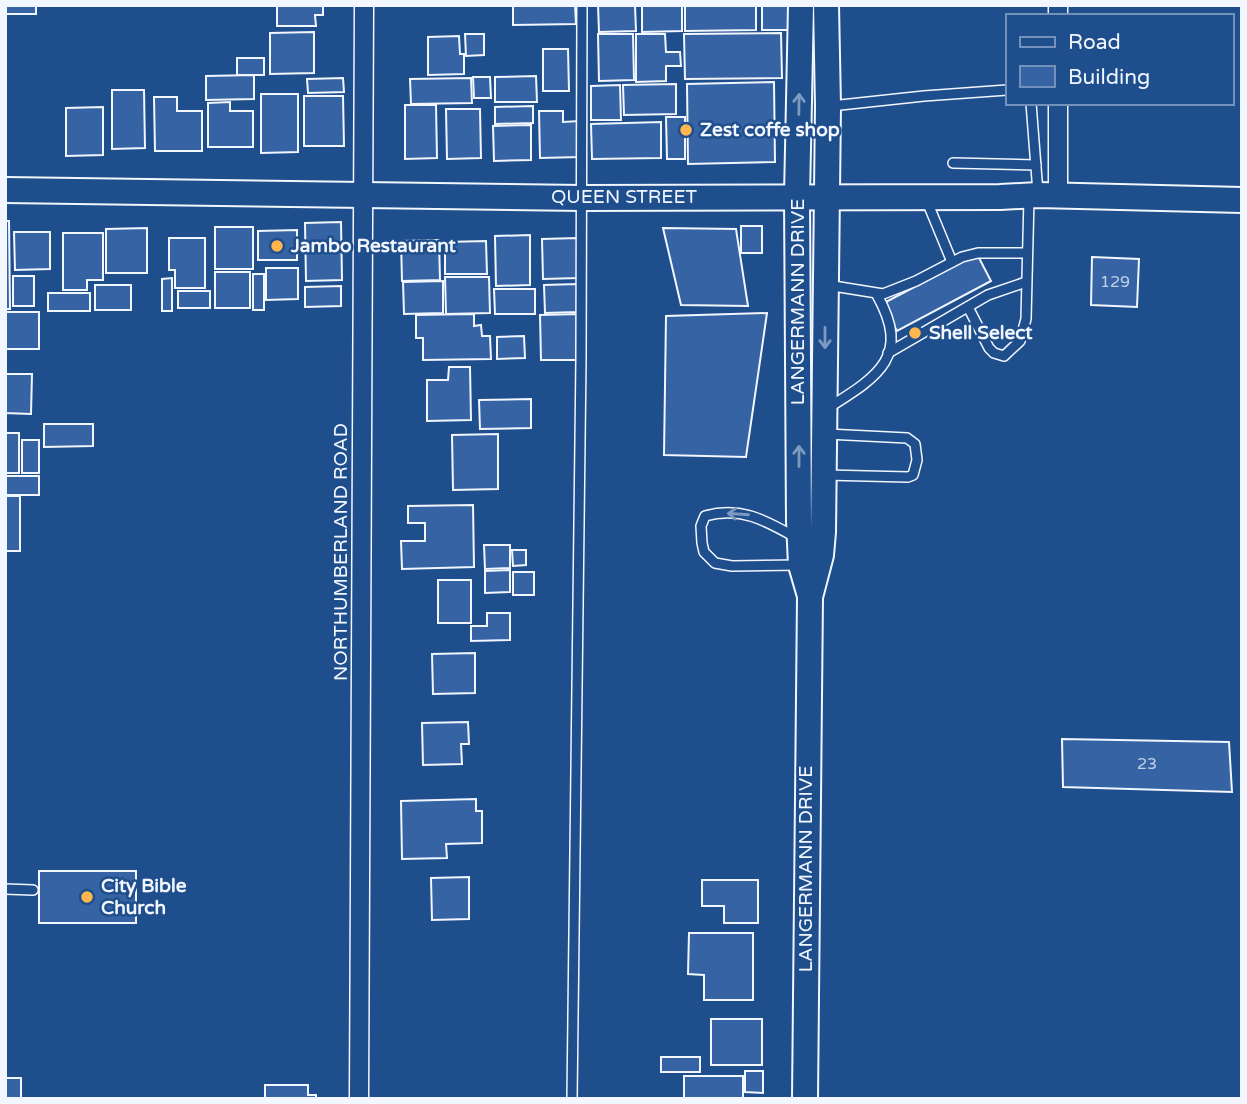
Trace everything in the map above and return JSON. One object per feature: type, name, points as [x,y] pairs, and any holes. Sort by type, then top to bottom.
[{"type":"main road","name":"LANGERMANN DRIVE","points":[[802,5],[797,196],[800,539],[801,565],[810,597]]},
{"type":"main road","name":"LANGERMANN DRIVE","points":[[805,1099],[810,597],[821,555],[824,475],[828,106],[826,5]]},
{"type":"main road","name":"QUEEN STREET","points":[[5,190],[582,198],[1042,195],[1242,200]]},
{"type":"street","name":"NORTHUMBERLAND ROAD","points":[[359,1099],[364,5]]},
{"type":"street","points":[[1042,195],[1058,105]]},
{"type":"lane","points":[[572,1099],[582,5]]},
{"type":"lane","points":[[828,106],[1006,90]]},
{"type":"lane","points":[[968,307],[989,348],[1004,356],[1017,344],[1027,319],[1027,253],[1042,195],[1036,165],[1031,105]]},
{"type":"lane","points":[[953,163],[1036,165]]},
{"type":"lane","points":[[925,197],[952,262]]},
{"type":"lane","points":[[825,285],[877,295],[890,292],[952,262],[978,253],[1027,253]]},
{"type":"lane","points":[[888,352],[996,292],[1026,282]]},
{"type":"lane","points":[[824,422],[875,377],[886,361],[891,326],[877,295]]},
{"type":"lane","points":[[824,422],[907,438],[915,444],[917,460],[913,475],[908,477],[824,475]]},
{"type":"lane","points":[[800,539],[754,515],[743,513],[705,516],[701,526],[704,552],[715,563],[732,566],[801,565]]},
{"type":"lane","points":[[5,889],[33,890]]},
{"type":"building","points":[[5,5],[36,5],[36,14],[5,14]]},
{"type":"building","points":[[277,5],[323,5],[323,15],[315,15],[316,26],[277,26]]},
{"type":"building","points":[[513,5],[575,5],[576,24],[513,25]]},
{"type":"building","points":[[598,5],[635,5],[636,31],[599,32]]},
{"type":"building","points":[[642,5],[682,5],[682,31],[642,32]]},
{"type":"building","points":[[685,5],[756,5],[756,30],[685,31]]},
{"type":"building","points":[[762,5],[790,5],[791,30],[762,30]]},
{"type":"building","points":[[314,32],[314,73],[270,74],[270,33]]},
{"type":"building","points":[[781,33],[782,78],[685,79],[684,34]]},
{"type":"building","points":[[465,34],[484,34],[484,55],[466,56]]},
{"type":"building","points":[[598,34],[633,34],[634,80],[599,81]]},
{"type":"building","points":[[636,34],[665,34],[666,52],[680,52],[681,66],[666,66],[666,81],[636,82]]},
{"type":"building","points":[[459,36],[460,54],[464,54],[464,74],[428,75],[428,37]]},
{"type":"building","points":[[543,49],[568,49],[569,91],[543,91]]},
{"type":"building","points":[[237,58],[264,58],[264,75],[237,75]]},
{"type":"building","points":[[254,75],[254,99],[206,100],[206,76]]},
{"type":"building","points":[[536,76],[537,102],[495,102],[495,77]]},
{"type":"building","points":[[473,77],[490,77],[491,98],[474,98]]},
{"type":"building","points":[[343,78],[344,92],[308,93],[307,79]]},
{"type":"building","points":[[471,78],[472,103],[411,104],[410,79]]},
{"type":"building","points":[[774,82],[775,162],[688,164],[687,84]]},
{"type":"building","points":[[676,84],[676,114],[624,115],[623,85]]},
{"type":"building","points":[[620,85],[621,120],[591,120],[591,86]]},
{"type":"building","points":[[112,90],[144,90],[145,148],[112,149]]},
{"type":"building","points":[[261,94],[298,94],[298,152],[261,153]]},
{"type":"building","points":[[304,96],[343,96],[344,146],[304,146]]},
{"type":"building","points":[[154,97],[177,97],[177,111],[202,111],[202,151],[155,151]]},
{"type":"building","points":[[230,102],[230,111],[253,111],[253,147],[208,147],[208,103]]},
{"type":"building","points":[[405,105],[436,105],[437,158],[405,159]]},
{"type":"building","points":[[533,106],[533,123],[495,124],[495,107]]},
{"type":"building","points":[[103,107],[103,155],[66,156],[66,108]]},
{"type":"building","points":[[446,109],[480,109],[481,158],[447,159]]},
{"type":"building","points":[[539,111],[563,111],[563,122],[580,121],[580,157],[540,158]]},
{"type":"building","points":[[666,117],[685,117],[685,159],[667,159]]},
{"type":"building","points":[[661,122],[661,158],[592,159],[591,124]]},
{"type":"building","points":[[531,125],[531,160],[494,161],[493,126]]},
{"type":"building","points":[[5,221],[9,221],[10,309],[5,309]]},
{"type":"building","points":[[341,222],[342,280],[306,281],[305,223]]},
{"type":"building","points":[[741,226],[762,226],[762,253],[741,253]]},
{"type":"building","points":[[215,227],[253,227],[253,269],[215,269]]},
{"type":"building","points":[[147,228],[147,273],[106,273],[106,229]]},
{"type":"building","points":[[663,228],[736,229],[748,306],[681,305]]},
{"type":"building","name":"Jambo Restaurant","points":[[297,230],[297,260],[258,260],[258,231]]},
{"type":"building","points":[[14,232],[50,232],[50,269],[15,270]]},
{"type":"building","points":[[63,233],[103,233],[103,280],[87,280],[87,290],[63,290]]},
{"type":"building","points":[[530,235],[530,285],[496,286],[495,236]]},
{"type":"building","points":[[169,238],[205,238],[205,288],[175,288],[175,270],[169,270]]},
{"type":"building","points":[[578,238],[579,278],[543,279],[542,239]]},
{"type":"building","points":[[439,240],[440,280],[402,281],[401,241]]},
{"type":"building","points":[[486,241],[487,274],[445,274],[445,242]]},
{"type":"building","points":[[977,254],[991,281],[897,331],[882,304]]},
{"type":"building","points":[[1092,257],[1139,259],[1137,307],[1091,305]]},
{"type":"building","points":[[266,268],[298,268],[298,299],[266,300]]},
{"type":"building","points":[[215,272],[250,272],[250,308],[215,308]]},
{"type":"building","points":[[253,274],[264,274],[264,310],[253,310]]},
{"type":"building","points":[[13,276],[34,276],[34,306],[13,306]]},
{"type":"building","points":[[445,277],[489,277],[490,313],[446,314]]},
{"type":"building","points":[[172,278],[172,311],[162,311],[162,279]]},
{"type":"building","points":[[443,281],[443,313],[404,314],[403,282]]},
{"type":"building","points":[[577,284],[577,312],[545,313],[544,285]]},
{"type":"building","points":[[95,285],[131,285],[131,310],[95,310]]},
{"type":"building","points":[[341,286],[341,306],[305,307],[305,287]]},
{"type":"building","points":[[494,289],[535,289],[535,314],[495,314]]},
{"type":"building","points":[[178,291],[210,291],[210,308],[178,308]]},
{"type":"building","points":[[48,293],[90,293],[90,311],[48,311]]},
{"type":"building","points":[[5,312],[39,312],[39,349],[5,349]]},
{"type":"building","points":[[767,313],[746,457],[664,455],[666,316]]},
{"type":"building","points":[[474,314],[474,326],[481,325],[482,336],[490,336],[491,359],[423,360],[423,338],[416,338],[416,315]]},
{"type":"building","points":[[580,314],[580,360],[541,360],[540,315]]},
{"type":"building","points":[[524,336],[525,358],[497,359],[497,337]]},
{"type":"building","points":[[449,367],[470,367],[471,420],[427,421],[427,380],[448,380]]},
{"type":"building","points":[[5,374],[32,374],[31,414],[5,413]]},
{"type":"building","points":[[531,399],[531,428],[480,429],[479,400]]},
{"type":"building","points":[[44,424],[93,424],[93,446],[44,447]]},
{"type":"building","points":[[5,433],[19,433],[19,473],[5,473]]},
{"type":"building","points":[[498,434],[498,489],[453,490],[452,435]]},
{"type":"building","points":[[22,440],[39,440],[39,473],[22,473]]},
{"type":"building","points":[[5,476],[39,476],[39,495],[5,495]]},
{"type":"building","points":[[5,496],[20,496],[20,551],[5,551]]},
{"type":"building","points":[[473,505],[474,567],[402,569],[401,541],[425,541],[425,523],[408,523],[408,506]]},
{"type":"building","points":[[484,545],[510,545],[510,568],[485,569]]},
{"type":"building","points":[[512,550],[526,550],[526,565],[513,566]]},
{"type":"building","points":[[510,570],[510,592],[485,593],[485,571]]},
{"type":"building","points":[[513,572],[534,572],[534,595],[513,595]]},
{"type":"building","points":[[438,580],[471,580],[471,623],[438,623]]},
{"type":"building","points":[[487,613],[510,613],[510,640],[471,641],[471,626],[487,626]]},
{"type":"building","points":[[475,653],[475,693],[433,694],[432,654]]},
{"type":"building","points":[[468,722],[469,744],[461,744],[462,764],[423,765],[422,723]]},
{"type":"building","points":[[1062,739],[1229,742],[1232,792],[1063,787]]},
{"type":"building","points":[[476,799],[476,811],[482,811],[482,843],[446,844],[447,858],[402,859],[401,801]]},
{"type":"building","name":"City Bible Church","points":[[39,871],[136,871],[136,923],[39,923]]},
{"type":"building","points":[[469,877],[469,919],[432,920],[431,878]]},
{"type":"building","points":[[702,880],[758,880],[758,923],[724,923],[724,906],[702,906]]},
{"type":"building","points":[[689,933],[753,933],[753,1000],[704,1000],[704,975],[688,974]]},
{"type":"building","points":[[711,1019],[762,1019],[762,1065],[711,1065]]},
{"type":"building","points":[[661,1057],[700,1057],[700,1072],[661,1072]]},
{"type":"building","points":[[745,1071],[763,1071],[763,1093],[745,1092]]},
{"type":"building","points":[[684,1076],[743,1076],[743,1099],[684,1099]]},
{"type":"building","points":[[5,1078],[21,1078],[21,1099],[5,1099]]},
{"type":"building","points":[[265,1085],[308,1085],[308,1095],[316,1095],[316,1099],[265,1099]]},
{"type":"place","name":"Zest coffe shop","points":[[686,130]]},
{"type":"place","name":"Jambo Restaurant","points":[[277,246]]},
{"type":"place","name":"Shell Select","points":[[915,333]]},
{"type":"place","name":"City Bible Church","points":[[87,897]]}]
